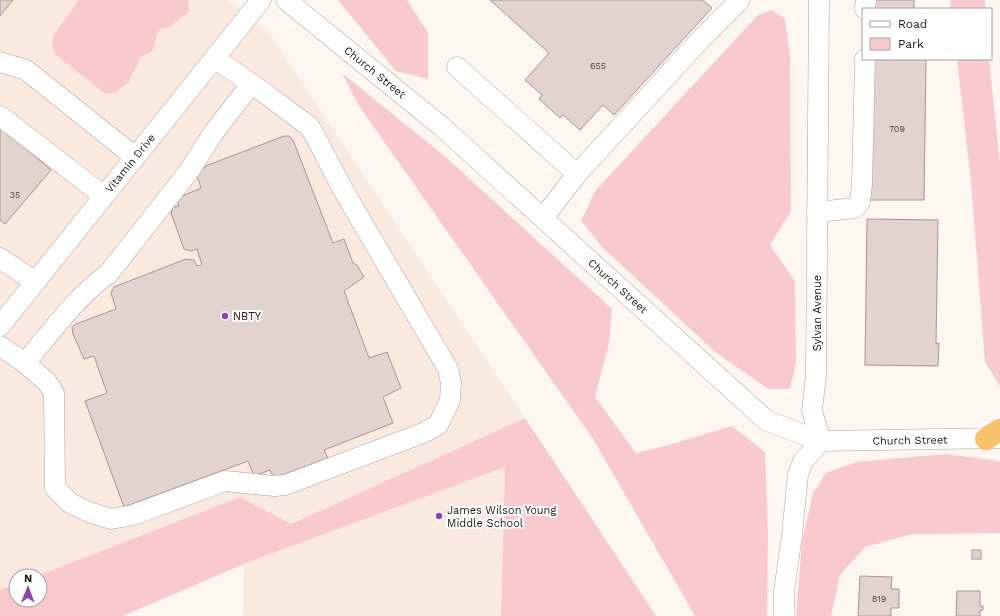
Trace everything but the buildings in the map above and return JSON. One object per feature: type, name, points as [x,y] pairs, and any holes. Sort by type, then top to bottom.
[{"type":"street","name":"Vitamin Drive","points":[[0,326],[261,0]]},
{"type":"street","name":"Church Street","points":[[286,0],[441,126],[767,421],[821,442],[997,437]]},
{"type":"street","points":[[543,218],[578,174],[702,38],[740,0]]},
{"type":"street","name":"Sylvan Avenue","points":[[819,0],[816,375],[812,411],[821,442]]},
{"type":"street","points":[[0,346],[25,363],[47,382],[54,393],[55,488],[70,504],[111,519],[133,516],[225,481],[275,486],[285,485],[423,434],[438,426],[450,400],[451,383],[448,370],[342,188],[313,132],[309,126],[214,59]]},
{"type":"street","points":[[817,212],[855,208],[860,202],[862,184],[864,60]]},
{"type":"street","points":[[0,62],[26,70],[135,157]]},
{"type":"street","points":[[457,67],[578,174]]},
{"type":"street","points":[[25,363],[81,296],[92,285],[109,273],[189,171],[214,132],[251,84]]},
{"type":"street","points":[[0,116],[104,196]]},
{"type":"street","points":[[0,258],[35,282]]},
{"type":"street","points":[[784,616],[784,591],[792,535],[798,474],[803,461],[821,442]]},
{"type":"shaded area","points":[[0,0],[229,0],[269,33],[525,418],[291,524],[240,497],[48,572],[48,568],[8,568],[8,587],[0,590]]},
{"type":"shaded area","name":"James Wilson Young Middle School","points":[[505,467],[501,616],[243,616],[244,564]]},
{"type":"green space","points":[[79,0],[188,0],[189,12],[170,27],[158,30],[153,51],[141,57],[129,81],[116,92],[105,94],[56,55],[52,47],[53,36]]},
{"type":"green space","points":[[338,0],[407,0],[428,33],[428,79],[396,71]]},
{"type":"green space","points":[[950,0],[985,0],[985,8],[951,8]]},
{"type":"green space","points":[[772,10],[785,19],[790,56],[791,211],[770,245],[795,281],[796,363],[790,389],[768,389],[714,351],[603,248],[581,221],[595,191],[758,15]]},
{"type":"green space","points":[[957,60],[989,60],[1000,163],[1000,386],[985,362],[971,182]]},
{"type":"green space","points":[[342,73],[448,159],[612,309],[609,343],[595,397],[636,453],[732,426],[765,452],[768,533],[767,616],[695,616],[593,439],[359,106]]},
{"type":"green space","points":[[525,418],[656,616],[501,616],[505,467],[244,564],[123,616],[0,616],[0,590],[8,587],[8,608],[48,608],[48,572],[240,497],[291,524]]},
{"type":"green space","points":[[945,454],[1000,462],[1000,533],[912,534],[865,547],[840,575],[831,616],[796,616],[802,541],[813,493],[826,473],[856,462]]},
{"type":"place","name":"NBTY","points":[[225,316]]},
{"type":"place","name":"James Wilson Young Middle School","points":[[439,516]]}]
